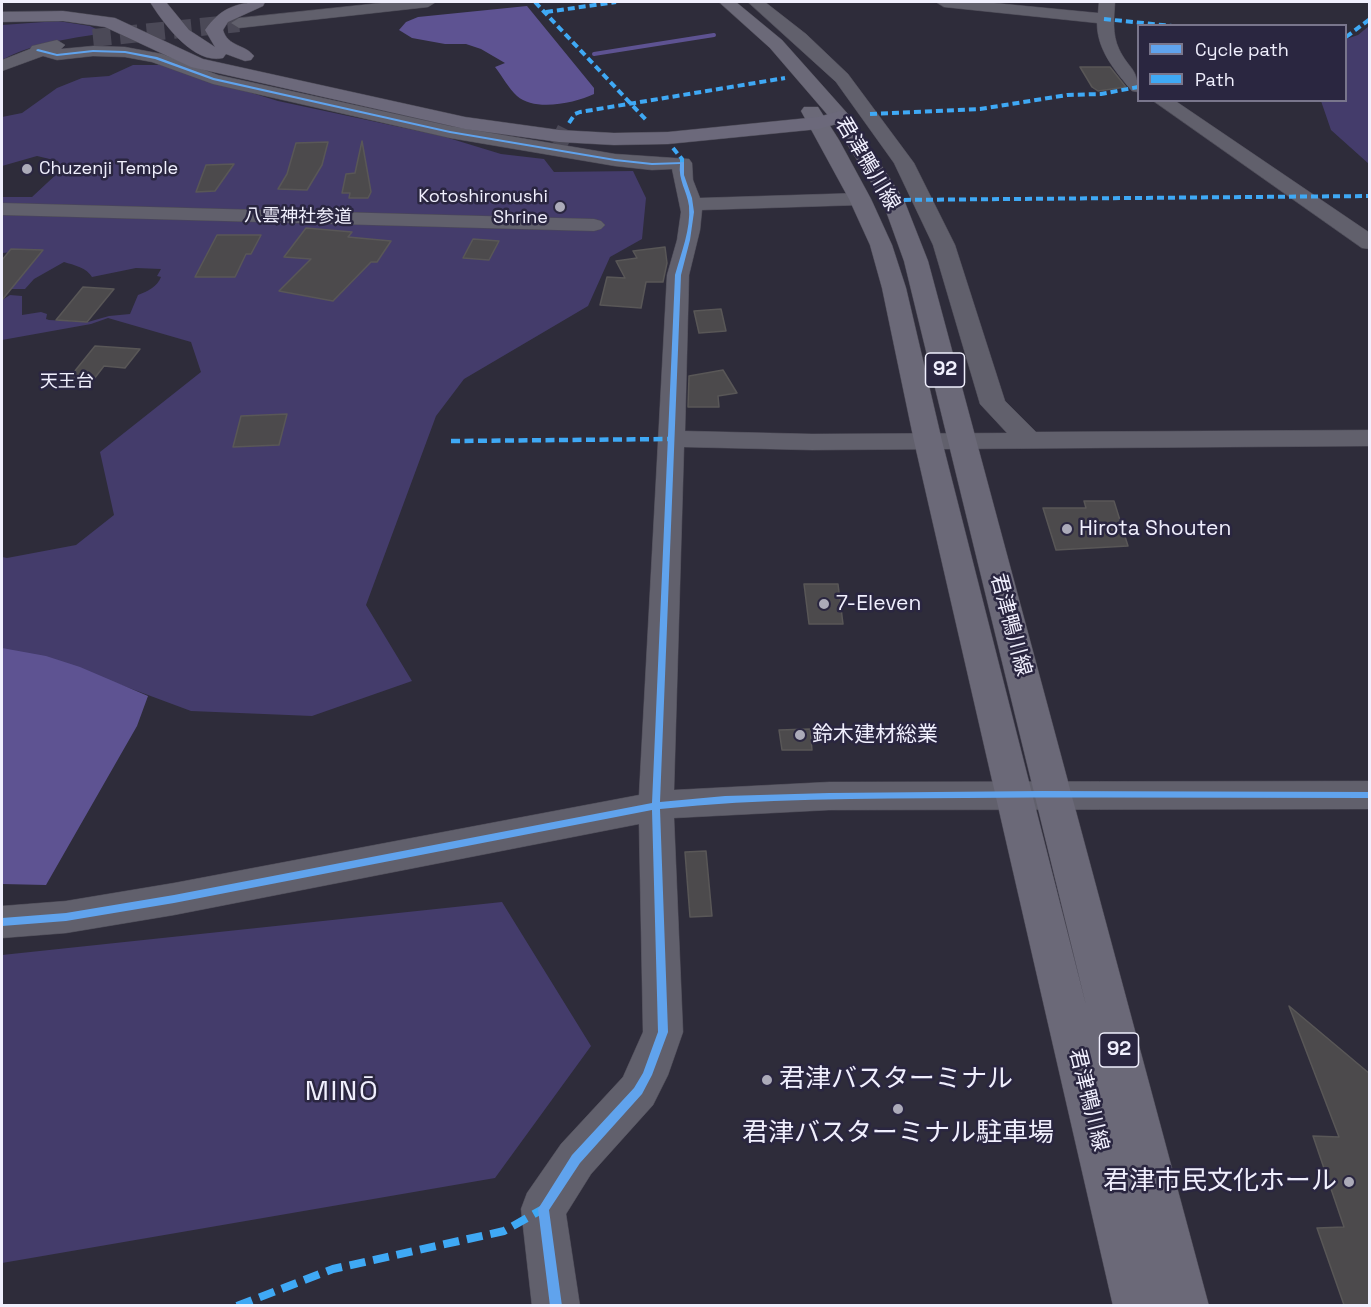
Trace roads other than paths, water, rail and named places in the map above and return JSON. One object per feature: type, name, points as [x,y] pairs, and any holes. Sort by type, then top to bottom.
[{"type":"highway","points":[[2,6],[59,2]]},
{"type":"highway","points":[[144,2],[157,24],[170,37],[237,73]]},
{"type":"highway","points":[[158,2],[172,24],[194,44],[229,58],[501,119],[570,129],[676,130],[824,118]]},
{"type":"highway","points":[[257,2],[222,18],[214,30],[216,39],[225,47],[268,67]]},
{"type":"highway","points":[[2,17],[63,16],[109,22],[176,56],[197,63],[465,123],[559,136],[614,139],[668,138],[824,118]]},
{"type":"main road","name":"君津鴨川線","points":[[707,2],[768,58],[824,118],[893,200],[916,261],[962,441],[1138,1305]]},
{"type":"main road","name":"君津鴨川線","points":[[727,2],[776,44],[824,118],[881,245],[894,288],[928,441],[1184,1305]]},
{"type":"street","points":[[239,23],[428,2]]},
{"type":"street","points":[[756,2],[800,38],[842,78],[904,163],[944,245],[993,404],[1029,440]]},
{"type":"street","points":[[944,2],[1104,19]]},
{"type":"street","points":[[1107,2],[1104,19],[1106,43],[1137,86]]},
{"type":"street","points":[[2,66],[38,50],[93,38]]},
{"type":"street","points":[[38,50],[57,55],[116,50],[156,58],[213,79],[450,132],[556,147],[615,160],[652,164],[682,163],[680,176],[691,204],[690,224],[678,275],[656,806],[663,1032],[647,1075],[638,1091],[576,1159],[543,1209],[556,1305]]},
{"type":"street","points":[[1164,102],[1370,243]]},
{"type":"street","points":[[691,204],[860,199]]},
{"type":"street","name":"八雲神社参道","points":[[2,209],[594,225]]},
{"type":"street","points":[[673,439],[962,441],[1370,438]]},
{"type":"street","points":[[2,922],[66,917],[174,899],[656,806],[765,797],[1034,794],[1370,795]]},
{"type":"waterway","points":[[594,54],[714,35]]},
{"type":"tunnel","points":[[93,38],[239,23]]},
{"type":"tunnel","points":[[558,145],[569,123]]},
{"type":"place","name":"Chuzenji Temple","points":[[27,169]]},
{"type":"place","name":"Kotoshironushi Shrine","points":[[560,207]]},
{"type":"place","name":"Hirota Shouten","points":[[1067,529]]},
{"type":"place","name":"7-Eleven","points":[[824,604]]},
{"type":"place","name":"鈴木建材総業","points":[[800,735]]},
{"type":"place","name":"君津バスターミナル","points":[[767,1080]]},
{"type":"place","name":"君津バスターミナル駐車場","points":[[898,1109]]},
{"type":"place","name":"君津市民文化ホール","points":[[1349,1182]]},
{"type":"district","name":"天王台","points":[[67,382]]},
{"type":"district","name":"MINŌ","points":[[342,1092]]}]
